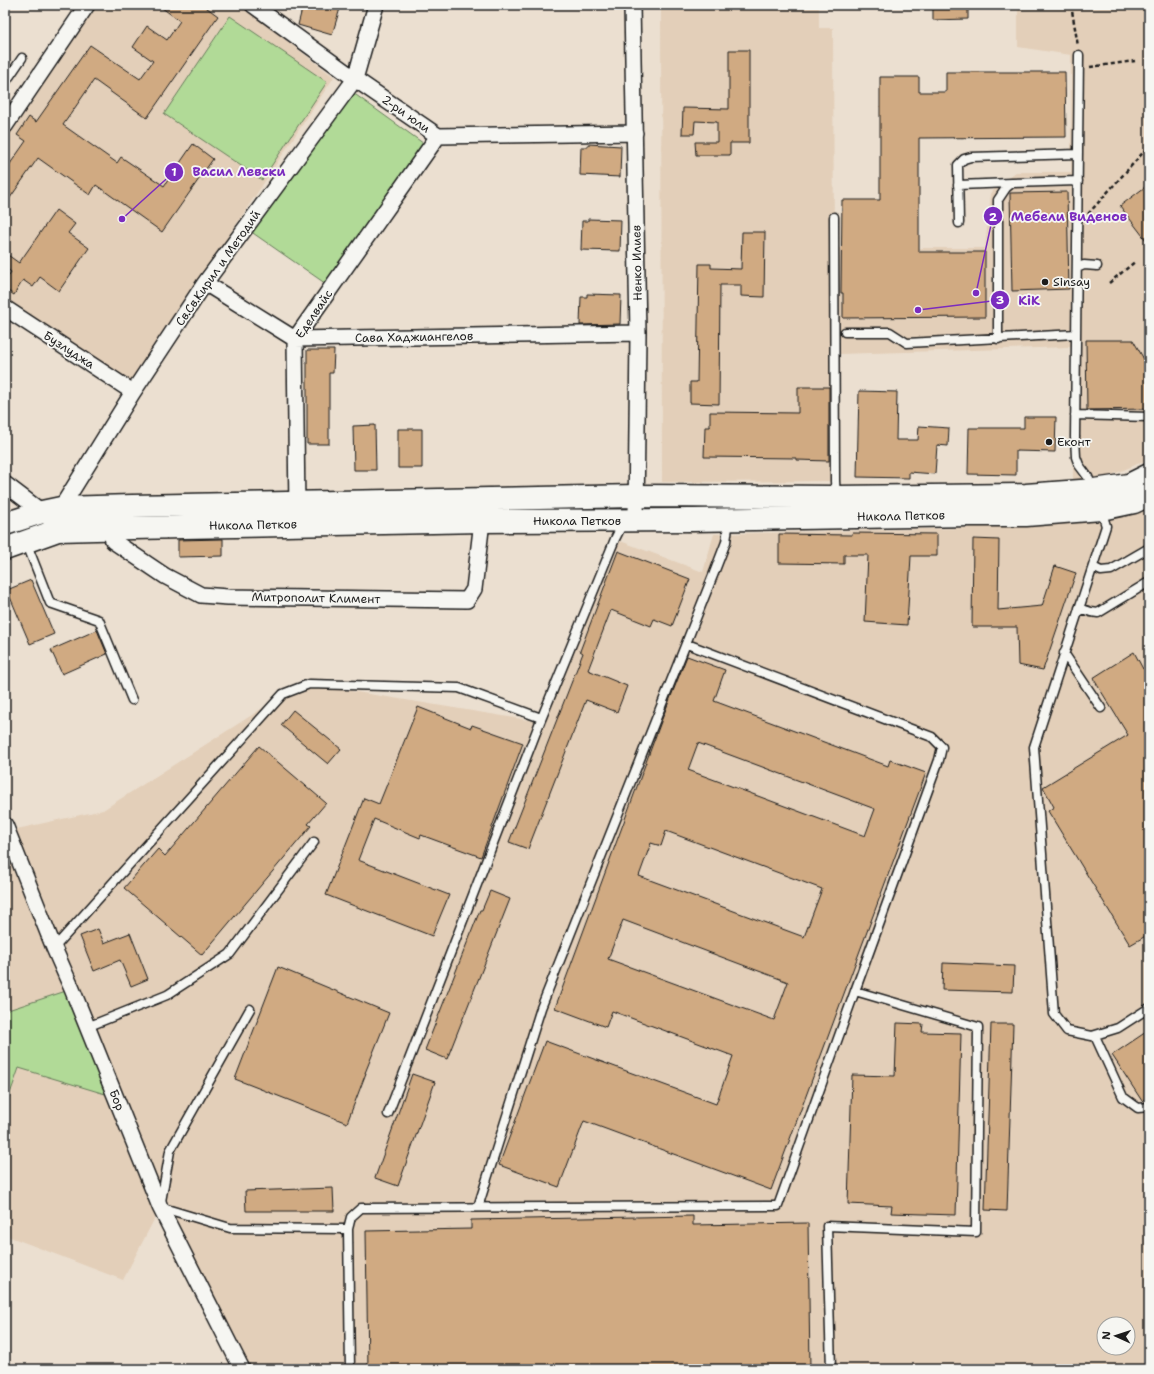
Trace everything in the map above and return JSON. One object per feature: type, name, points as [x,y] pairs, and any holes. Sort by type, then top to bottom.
[{"type":"main road","name":"Никола Петков","points":[[5,549],[58,530],[482,521],[1026,515],[1097,500],[1149,475]]},
{"type":"main road","name":"Никола Петков","points":[[5,524],[52,510],[297,502],[636,496],[836,497],[1026,495],[1134,502],[1149,495]]},
{"type":"street","points":[[5,126],[87,5]]},
{"type":"street","name":"2-ри юли","points":[[253,5],[355,79],[438,136],[635,133]]},
{"type":"street","name":"Св.Св.Кирил и Методий","points":[[58,530],[52,510],[133,392],[205,283],[355,79],[376,5]]},
{"type":"street","name":"Ненко Илиев","points":[[630,520],[636,496],[638,333],[632,5]]},
{"type":"street","name":"Еделвайс","points":[[296,524],[295,339],[438,136]]},
{"type":"street","points":[[205,283],[295,339]]},
{"type":"street","name":"Бузлуджа","points":[[5,308],[133,392]]},
{"type":"street","name":"Сава Хаджиангелов","points":[[295,339],[638,333]]},
{"type":"street","points":[[5,484],[52,510]]},
{"type":"street","name":"Митрополит Климент","points":[[110,529],[113,541],[165,576],[201,595],[228,597],[467,600],[474,589],[482,521]]},
{"type":"street","name":"Бор","points":[[5,825],[160,1207],[242,1369]]},
{"type":"lane","points":[[1079,55],[1075,415],[1076,457],[1079,465],[1088,477],[1106,526],[1034,747],[1054,1014],[1067,1031],[1095,1036],[1118,1028],[1149,1008]]},
{"type":"lane","points":[[5,83],[22,58]]},
{"type":"lane","points":[[959,222],[958,165],[964,159],[971,157],[1078,154]]},
{"type":"lane","points":[[958,184],[1078,181]]},
{"type":"lane","points":[[998,338],[998,200],[1006,188],[1012,183]]},
{"type":"lane","points":[[834,217],[834,481],[836,497]]},
{"type":"lane","points":[[1077,268],[1084,265],[1097,266]]},
{"type":"lane","points":[[845,332],[890,332],[907,343],[1076,334]]},
{"type":"lane","points":[[1075,415],[1149,417]]},
{"type":"lane","points":[[478,1207],[541,1008],[714,574],[726,542],[729,519]]},
{"type":"lane","points":[[388,1114],[542,718],[615,539],[630,520]]},
{"type":"lane","points":[[26,542],[50,603],[99,620],[132,700]]},
{"type":"lane","points":[[1093,567],[1101,571],[1111,570],[1149,548]]},
{"type":"lane","points":[[1080,608],[1098,613],[1149,582]]},
{"type":"lane","points":[[350,1369],[348,1228],[351,1217],[361,1208],[778,1206],[939,760],[942,747],[932,737],[686,644]]},
{"type":"lane","points":[[1064,653],[1101,708]]},
{"type":"lane","points":[[54,948],[283,694],[309,684],[459,688],[542,718]]},
{"type":"lane","points":[[87,1027],[167,995],[230,954],[314,842]]},
{"type":"lane","points":[[831,1369],[827,1226],[976,1232],[978,1027],[855,991]]},
{"type":"lane","points":[[250,1009],[170,1151],[160,1207],[230,1228],[348,1228]]},
{"type":"lane","points":[[1095,1036],[1123,1097],[1138,1108],[1149,1107]]},
{"type":"path","points":[[1071,5],[1079,55]]},
{"type":"path","points":[[1079,68],[1135,61]]},
{"type":"path","points":[[1077,225],[1149,146]]},
{"type":"path","points":[[1109,282],[1136,261]]},
{"type":"shaded area","points":[[94,5],[240,5],[334,77],[131,383],[5,299],[5,140]]},
{"type":"shaded area","points":[[661,5],[819,5],[819,28],[833,28],[835,481],[662,482]]},
{"type":"shaded area","points":[[1018,5],[1149,5],[1149,459],[1112,475],[1073,482],[1072,347],[838,354],[838,248],[985,248],[991,193],[1003,181],[1016,172],[1071,172],[1071,55],[1018,47]]},
{"type":"shaded area","points":[[1149,495],[1149,1314],[1145,1369],[245,1369],[160,1208],[123,1280],[5,1235],[5,825],[8,831],[103,810],[302,683],[540,722],[615,539],[703,572],[714,534],[969,528],[970,515]]},
{"type":"green space","points":[[230,16],[327,82],[262,180],[164,114]]},
{"type":"green space","points":[[349,90],[427,146],[329,286],[250,231]]},
{"type":"green space","points":[[72,989],[115,1097],[19,1068],[5,1108],[5,1011]]},
{"type":"building","points":[[158,5],[203,5],[218,16],[147,118],[94,80],[63,125],[117,163],[121,157],[164,186],[193,144],[213,159],[162,232],[96,185],[90,195],[38,158],[5,205],[5,171],[26,141],[17,135],[29,117],[36,122],[90,45],[140,79],[153,61],[133,47],[147,26],[167,40],[180,21]]},
{"type":"building","points":[[303,5],[341,5],[332,35],[298,25]]},
{"type":"building","points":[[933,5],[968,5],[968,19],[933,20]]},
{"type":"building","points":[[729,50],[749,50],[749,143],[730,143],[730,155],[696,155],[695,142],[717,142],[717,122],[695,121],[694,134],[682,134],[683,108],[729,109]]},
{"type":"building","points":[[946,72],[1065,72],[1066,137],[919,138],[919,252],[985,252],[985,317],[843,318],[843,293],[841,293],[842,200],[880,200],[880,77],[919,77],[919,92],[946,92]]},
{"type":"building","points":[[588,144],[621,146],[620,177],[580,175],[581,147],[588,147]]},
{"type":"building","points":[[1149,184],[1149,244],[1120,206]]},
{"type":"building","points":[[1067,192],[1069,289],[1012,291],[1010,193]]},
{"type":"building","points":[[56,210],[75,224],[68,233],[89,248],[59,291],[40,277],[33,287],[23,280],[14,295],[5,289],[5,281],[11,272],[5,267],[5,253],[19,263]]},
{"type":"building","points":[[588,219],[621,220],[620,251],[581,250],[582,221],[588,221]]},
{"type":"building","points":[[742,232],[765,232],[764,297],[741,296],[741,285],[720,285],[719,404],[690,403],[690,382],[697,382],[699,264],[711,264],[711,268],[741,269]]},
{"type":"building","points":[[587,294],[621,295],[620,324],[580,325],[581,297],[587,297]]},
{"type":"building","points":[[1086,340],[1133,340],[1149,368],[1149,409],[1087,410]]},
{"type":"building","points":[[307,350],[334,350],[333,373],[329,373],[329,444],[307,444]]},
{"type":"building","points":[[798,387],[829,387],[829,461],[797,460],[797,458],[704,457],[705,427],[710,427],[710,412],[798,413]]},
{"type":"building","points":[[859,391],[897,392],[896,440],[918,440],[919,426],[949,428],[948,446],[937,445],[935,474],[909,472],[909,478],[857,477]]},
{"type":"building","points":[[1024,417],[1056,417],[1055,452],[1016,451],[1016,475],[968,474],[969,428],[1024,428]]},
{"type":"building","points":[[375,425],[376,470],[354,470],[353,426]]},
{"type":"building","points":[[398,429],[422,429],[422,468],[398,468]]},
{"type":"building","points":[[852,533],[937,534],[937,556],[911,556],[907,625],[865,622],[868,555],[844,555],[844,564],[779,563],[779,534],[852,535]]},
{"type":"building","points":[[223,539],[223,556],[178,557],[178,540]]},
{"type":"building","points":[[973,539],[999,540],[998,610],[1042,606],[1055,566],[1076,573],[1043,670],[1018,665],[1017,627],[972,627]]},
{"type":"building","points":[[618,551],[690,579],[672,626],[654,619],[651,626],[611,610],[588,670],[627,686],[617,712],[586,700],[528,849],[509,842],[583,653],[580,651]]},
{"type":"building","points":[[31,580],[54,634],[30,644],[7,590]]},
{"type":"building","points":[[97,630],[107,654],[62,674],[51,650]]},
{"type":"building","points":[[1134,652],[1143,669],[1149,665],[1149,934],[1130,945],[1048,811],[1054,807],[1043,787],[1128,735],[1093,678]]},
{"type":"building","points":[[687,656],[725,670],[714,701],[888,766],[890,760],[926,773],[771,1190],[584,1121],[559,1187],[499,1165],[545,1041],[716,1104],[733,1056],[612,1011],[606,1027],[555,1008],[662,719]],"holes":[[[698,743],[875,809],[865,836],[688,770]],[[666,831],[822,889],[804,937],[639,876],[651,843],[661,846]],[[623,920],[788,982],[774,1020],[608,959]]]},
{"type":"building","points":[[418,707],[471,728],[472,725],[523,743],[481,857],[421,835],[420,838],[374,819],[358,860],[449,895],[432,936],[326,895],[364,798],[379,804]]},
{"type":"building","points":[[293,710],[341,749],[328,764],[281,725]]},
{"type":"building","points":[[259,746],[326,803],[308,824],[311,826],[202,955],[124,888],[158,849],[165,856]]},
{"type":"building","points":[[490,891],[510,899],[447,1059],[425,1050],[480,910],[482,910]]},
{"type":"building","points":[[98,929],[104,943],[130,933],[148,979],[131,986],[120,960],[94,971],[80,936]]},
{"type":"building","points":[[943,963],[1014,966],[1013,992],[942,990]]},
{"type":"building","points":[[278,967],[389,1013],[347,1123],[235,1079]]},
{"type":"building","points":[[897,1023],[923,1024],[922,1032],[961,1033],[956,1215],[891,1213],[892,1206],[848,1204],[852,1075],[895,1076]]},
{"type":"building","points":[[991,1024],[1013,1024],[1007,1211],[985,1210]]},
{"type":"building","points":[[1149,1030],[1149,1096],[1142,1101],[1112,1055]]},
{"type":"building","points":[[412,1074],[435,1082],[398,1186],[375,1178]]},
{"type":"building","points":[[333,1188],[334,1211],[246,1211],[245,1191]]},
{"type":"building","points":[[693,1216],[693,1225],[808,1223],[810,1369],[368,1369],[366,1231],[471,1229],[471,1220]]},
{"type":"place","name":"Васил Левски","points":[[122,219]]},
{"type":"place","name":"Sinsay","points":[[1045,282]]},
{"type":"place","name":"Мебели Виденов","points":[[976,293]]},
{"type":"place","name":"KiK","points":[[918,310]]},
{"type":"place","name":"Еконт","points":[[1049,442]]}]
